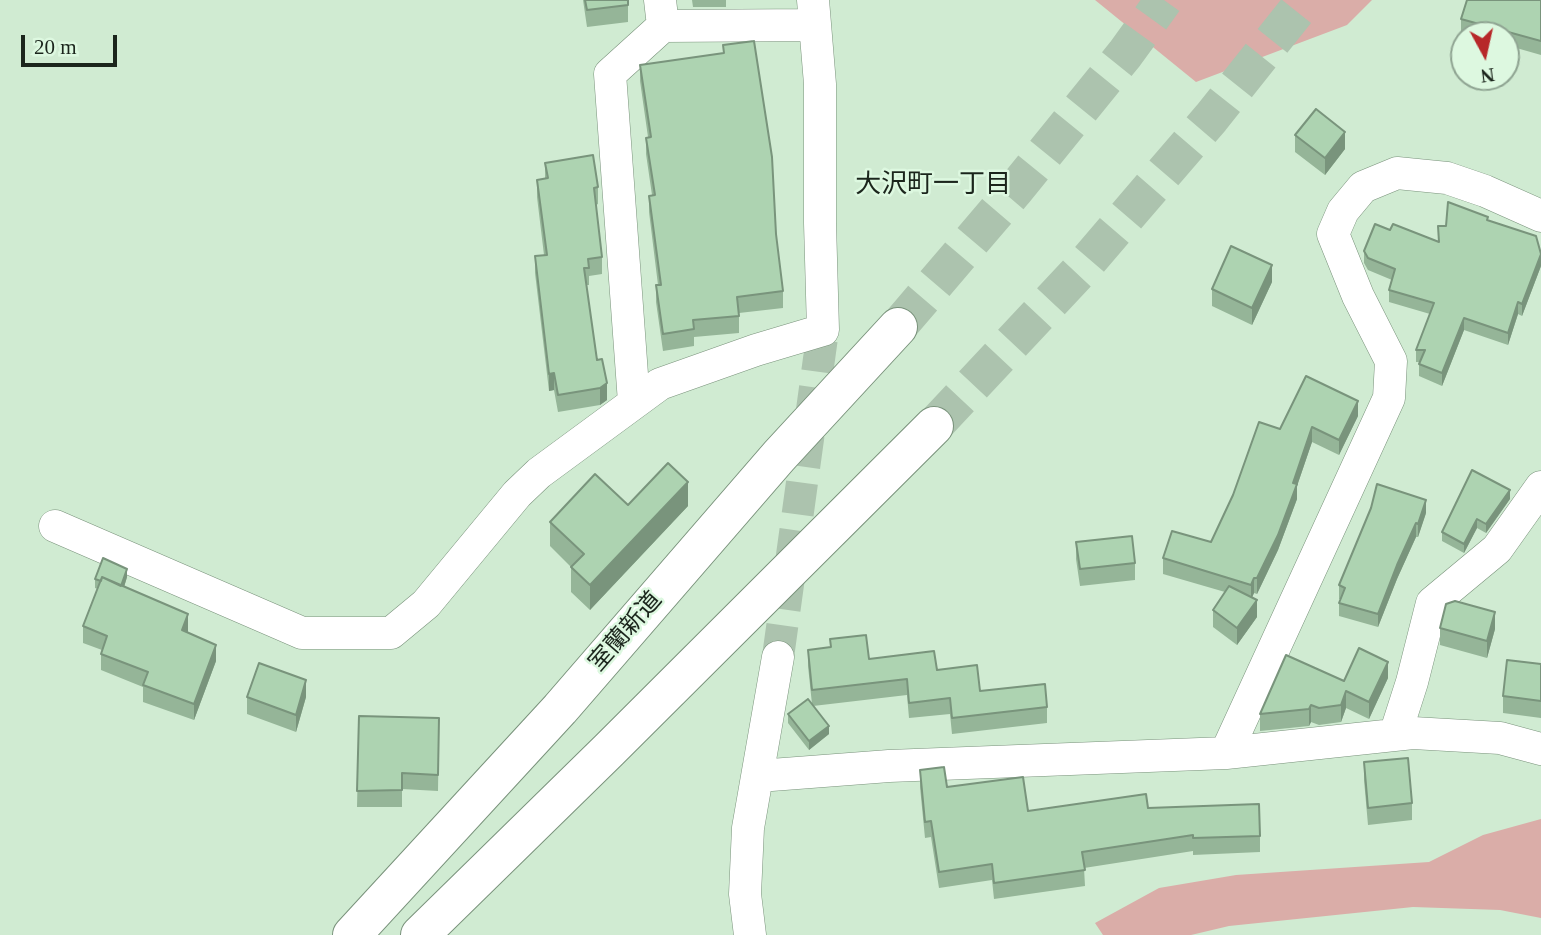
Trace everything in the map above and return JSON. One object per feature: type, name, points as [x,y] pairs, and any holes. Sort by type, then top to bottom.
[{"type":"highway","name":"室蘭新道","points":[[352,935],[560,709],[779,456],[898,327]]},
{"type":"highway","points":[[420,935],[934,426]]},
{"type":"highway","points":[[340,935],[378,907]]},
{"type":"street","points":[[55,526],[302,633],[391,633],[426,604],[517,494],[539,473],[634,402],[660,384],[823,330],[820,84],[814,12],[661,13],[610,74],[634,402]]},
{"type":"street","points":[[1226,753],[1388,398],[1391,361],[1358,296],[1333,234],[1343,211],[1363,187],[1397,173],[1447,178],[1485,191],[1541,216]]},
{"type":"street","points":[[1395,735],[1432,603],[1497,550],[1541,487]]},
{"type":"street","points":[[750,935],[745,894],[748,828],[778,657]]},
{"type":"street","points":[[758,776],[902,766],[1226,753],[1413,733],[1500,738],[1541,749]]},
{"type":"shaded area","points":[[1095,0],[1372,0],[1347,25],[1196,82]]},
{"type":"shaded area","points":[[1541,819],[1541,918],[1500,910],[1413,907],[1229,926],[1191,935],[1103,935],[1095,923],[1159,888],[1236,875],[1429,862],[1483,835]]},
{"type":"building","points":[[585,0],[628,0],[628,5],[587,10]]},
{"type":"building","points":[[1467,0],[1541,0],[1541,41],[1520,35],[1520,21],[1461,19]]},
{"type":"building","points":[[754,41],[772,157],[776,234],[783,291],[737,297],[739,316],[693,320],[694,329],[663,334],[656,285],[661,285],[649,196],[655,195],[646,138],[651,137],[640,65],[724,53],[723,45]]},
{"type":"building","points":[[1316,109],[1345,132],[1325,158],[1295,135]]},
{"type":"building","points":[[593,155],[598,187],[594,188],[602,257],[588,259],[589,268],[584,268],[597,360],[602,359],[607,383],[600,388],[558,395],[554,373],[549,374],[535,256],[547,255],[537,180],[548,178],[545,163]]},
{"type":"building","points":[[1448,202],[1488,217],[1487,220],[1536,236],[1541,254],[1522,304],[1518,302],[1508,333],[1464,318],[1442,373],[1419,364],[1425,350],[1416,350],[1434,303],[1389,290],[1395,269],[1368,258],[1364,251],[1375,224],[1390,230],[1393,224],[1439,242],[1438,226],[1446,226]]},
{"type":"building","points":[[1231,246],[1272,265],[1252,308],[1212,289]]},
{"type":"building","points":[[1306,376],[1358,401],[1339,440],[1312,427],[1293,483],[1297,484],[1278,535],[1257,578],[1254,578],[1251,585],[1163,558],[1172,531],[1211,542],[1233,495],[1259,422],[1280,429]]},
{"type":"building","points":[[668,463],[688,482],[590,585],[571,567],[584,554],[550,522],[595,474],[628,505]]},
{"type":"building","points":[[1472,470],[1510,490],[1486,524],[1477,519],[1464,544],[1442,532]]},
{"type":"building","points":[[1377,484],[1426,500],[1378,614],[1339,603],[1345,588],[1339,585],[1371,508]]},
{"type":"building","points":[[1132,536],[1135,563],[1080,569],[1076,542]]},
{"type":"building","points":[[103,558],[127,569],[121,586],[102,577],[101,581],[95,579]]},
{"type":"building","points":[[102,577],[188,614],[182,630],[216,645],[194,704],[143,685],[148,672],[101,654],[107,636],[83,626]]},
{"type":"building","points":[[1229,586],[1257,600],[1237,628],[1213,610]]},
{"type":"building","points":[[1455,601],[1495,612],[1487,641],[1440,628],[1446,604]]},
{"type":"building","points":[[866,635],[869,659],[934,651],[937,670],[977,665],[980,691],[1045,684],[1047,707],[952,718],[950,698],[909,703],[907,679],[812,690],[808,650],[831,647],[830,639]]},
{"type":"building","points":[[1359,648],[1388,662],[1369,702],[1346,691],[1341,705],[1319,708],[1311,705],[1309,709],[1260,714],[1286,655],[1344,681]]},
{"type":"building","points":[[1507,660],[1541,664],[1541,701],[1503,696]]},
{"type":"building","points":[[259,663],[306,680],[296,715],[247,697]]},
{"type":"building","points":[[808,699],[829,726],[809,741],[788,714]]},
{"type":"building","points":[[359,716],[439,718],[438,775],[402,773],[402,790],[357,791]]},
{"type":"building","points":[[1408,758],[1412,803],[1368,808],[1364,762]]},
{"type":"building","points":[[944,767],[947,787],[1023,777],[1028,811],[1146,794],[1148,808],[1259,804],[1260,836],[1193,838],[1193,835],[1082,852],[1085,870],[994,883],[992,864],[939,872],[931,821],[925,822],[920,770]]},
{"type":"tunnel","points":[[898,327],[1014,191],[1125,54],[1164,0]]},
{"type":"tunnel","points":[[934,426],[1082,268],[1211,118],[1305,0]]},
{"type":"tunnel","points":[[778,657],[823,330]]},
{"type":"district","name":"大沢町一丁目","points":[[933,185]]}]
